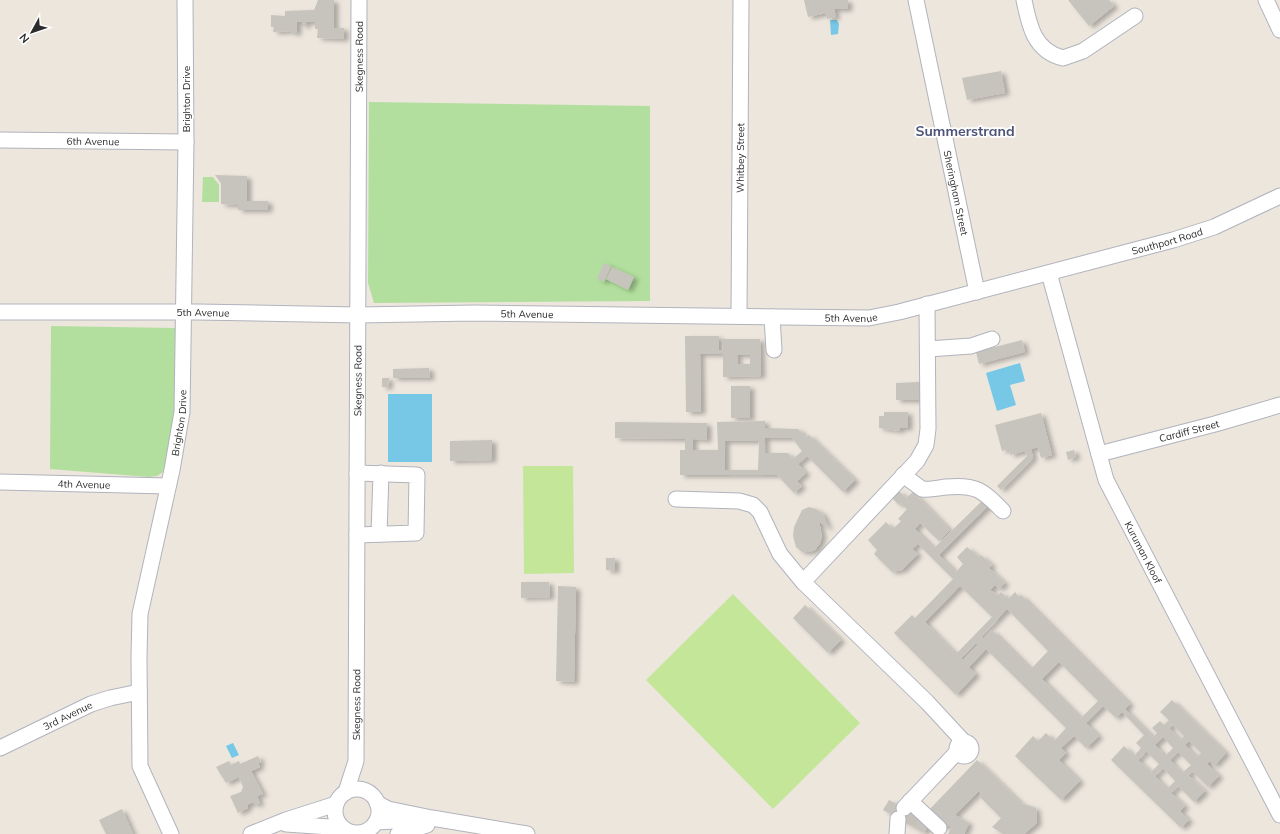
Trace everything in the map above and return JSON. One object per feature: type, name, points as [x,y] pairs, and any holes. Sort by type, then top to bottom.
[{"type":"street","name":"Brighton Drive","points":[[171,834],[140,766],[140,614],[175,458],[182,412],[186,142],[185,0]]},
{"type":"street","name":"Skegness Road","points":[[346,792],[356,761],[359,0]]},
{"type":"street","name":"Whitbey Street","points":[[739,316],[741,0]]},
{"type":"street","name":"Sheringham Street","points":[[916,0],[977,292]]},
{"type":"street","points":[[1024,0],[1029,26],[1036,41],[1049,52],[1063,58],[1083,51],[1135,16]]},
{"type":"street","points":[[1266,0],[1280,30]]},
{"type":"street","name":"6th Avenue","points":[[0,140],[186,142]]},
{"type":"street","name":"Southport Road","points":[[1049,273],[1196,233],[1229,220],[1280,196]]},
{"type":"street","name":"5th Avenue","points":[[0,312],[183,312],[358,315],[474,313],[869,318],[1049,273]]},
{"type":"street","name":"Kuruman Kloof","points":[[1049,273],[1106,480],[1280,815]]},
{"type":"street","points":[[803,582],[903,475],[924,449],[927,437],[927,304]]},
{"type":"street","points":[[772,317],[774,350]]},
{"type":"street","points":[[928,349],[971,346],[992,339]]},
{"type":"street","name":"Cardiff Street","points":[[1098,454],[1279,409]]},
{"type":"street","points":[[357,473],[417,475],[416,533],[357,535]]},
{"type":"street","points":[[379,534],[382,473]]},
{"type":"street","points":[[903,475],[922,489],[963,485],[975,487],[987,495],[1003,511]]},
{"type":"street","name":"4th Avenue","points":[[0,482],[168,486]]},
{"type":"street","points":[[676,499],[738,501],[754,505],[760,512],[780,554],[803,582],[922,698],[961,750],[906,817],[939,828]]},
{"type":"street","name":"3rd Avenue","points":[[0,748],[91,704],[110,698],[139,692]]},
{"type":"street","name":"Skegness Road","points":[[356,761],[367,792]]},
{"type":"street","points":[[349,833],[339,823],[335,810],[336,804],[346,792],[353,790],[367,792],[377,803],[388,808],[438,820],[527,834]]},
{"type":"street","points":[[369,829],[379,812],[377,803]]},
{"type":"street","points":[[252,834],[336,804]]},
{"type":"street","points":[[275,825],[301,824],[349,833],[357,833],[369,829],[438,820]]},
{"type":"street","points":[[398,834],[438,820]]},
{"type":"green space","points":[[369,102],[650,106],[650,301],[374,303],[368,283]]},
{"type":"green space","points":[[203,177],[213,177],[219,185],[219,202],[202,202]]},
{"type":"green space","points":[[51,326],[175,328],[175,419],[163,472],[157,476],[149,477],[50,469]]},
{"type":"green space","points":[[523,466],[573,466],[574,573],[524,574]]},
{"type":"green space","points":[[733,594],[860,723],[773,809],[646,680]]},
{"type":"water","points":[[830,20],[837,20],[839,24],[838,34],[831,35]]},
{"type":"water","points":[[1020,363],[1025,381],[1010,385],[1016,405],[997,411],[986,373]]},
{"type":"water","points":[[388,394],[432,394],[432,462],[388,462]]},
{"type":"water","points":[[233,743],[239,755],[232,758],[226,746]]},
{"type":"building","points":[[318,0],[334,0],[334,28],[344,28],[344,39],[317,38],[318,29],[315,29],[315,22],[306,22],[306,26],[302,26],[302,22],[297,22],[297,33],[291,33],[292,31],[273,32],[274,27],[271,27],[271,15],[285,16],[285,11],[314,10]]},
{"type":"building","points":[[804,0],[848,0],[848,9],[834,9],[836,17],[827,19],[826,13],[808,17]]},
{"type":"building","points":[[1068,0],[1109,0],[1114,6],[1089,26]]},
{"type":"building","points":[[1001,71],[1005,93],[967,100],[962,78]]},
{"type":"building","points":[[215,175],[247,176],[247,201],[268,201],[268,210],[238,210],[238,205],[221,204],[221,183]]},
{"type":"building","points":[[604,263],[611,266],[604,282],[597,278]]},
{"type":"building","points":[[612,267],[634,277],[628,290],[606,279]]},
{"type":"building","points":[[685,336],[719,336],[719,350],[723,350],[722,339],[760,339],[761,376],[723,377],[723,354],[700,354],[701,412],[686,412]],"holes":[[[737,355],[750,355],[750,364],[738,364]]]},
{"type":"building","points":[[1022,340],[1025,352],[979,364],[976,352]]},
{"type":"building","points":[[429,368],[429,378],[393,378],[393,369]]},
{"type":"building","points":[[382,378],[389,378],[388,387],[382,387]]},
{"type":"building","points":[[920,382],[920,400],[896,400],[896,383]]},
{"type":"building","points":[[731,386],[750,386],[750,418],[731,418]]},
{"type":"building","points":[[884,412],[908,412],[908,428],[900,428],[900,431],[879,428],[879,416],[884,416]]},
{"type":"building","points":[[1041,413],[1052,455],[1041,458],[1038,447],[1031,449],[1033,458],[1001,490],[997,486],[1027,456],[1025,451],[1010,455],[1009,449],[1002,451],[995,425]]},
{"type":"building","points":[[765,421],[765,428],[798,429],[806,437],[809,435],[855,480],[843,492],[807,456],[798,464],[806,473],[797,481],[802,486],[794,493],[777,475],[680,475],[680,450],[685,450],[685,439],[615,438],[615,422],[707,423],[707,440],[693,439],[693,450],[718,450],[717,422]],"holes":[[[765,438],[792,438],[802,451],[793,459],[788,453],[765,453]],[[725,441],[759,441],[758,470],[725,470]]]},
{"type":"building","points":[[492,440],[492,460],[450,461],[450,441]]},
{"type":"building","points":[[1074,450],[1076,457],[1068,460],[1066,452]]},
{"type":"building","points":[[899,491],[906,498],[913,492],[950,530],[939,541],[920,523],[915,529],[934,548],[985,498],[991,503],[939,555],[956,572],[963,564],[957,557],[967,547],[979,557],[981,555],[992,565],[989,568],[1005,583],[999,589],[995,585],[990,590],[998,595],[1001,592],[1008,599],[1015,592],[1019,597],[1021,595],[1130,704],[1125,709],[1153,737],[1157,733],[1152,728],[1160,721],[1164,725],[1169,720],[1160,712],[1172,700],[1226,753],[1214,766],[1210,761],[1207,764],[1219,776],[1208,787],[1192,771],[1188,775],[1205,791],[1194,802],[1178,786],[1171,793],[1185,806],[1180,811],[1189,820],[1181,828],[1111,760],[1124,746],[1134,756],[1141,748],[1136,743],[1144,735],[1122,712],[1116,718],[1103,706],[1086,723],[1099,736],[1086,748],[1074,736],[1061,748],[1066,753],[1059,760],[1080,781],[1061,800],[1015,756],[1033,736],[1038,741],[1046,733],[1054,741],[1066,728],[986,649],[969,667],[976,674],[956,695],[894,633],[912,615],[915,618],[953,579],[918,544],[912,549],[918,554],[902,570],[892,572],[874,554],[877,550],[868,540],[886,522],[893,529],[901,521],[898,519],[907,509],[901,503],[899,505],[892,498]],"holes":[[[960,586],[992,617],[956,654],[925,622]],[[1007,609],[1048,651],[1031,669],[992,630],[983,639],[981,636]],[[976,642],[978,645],[963,660],[961,658]],[[1059,662],[1098,701],[1081,718],[1042,679]],[[1172,724],[1184,736],[1180,740],[1169,728]],[[1163,737],[1173,748],[1165,756],[1155,745]],[[1189,741],[1201,753],[1197,757],[1185,745]],[[1146,751],[1159,764],[1151,772],[1138,760]],[[1178,752],[1191,765],[1182,773],[1170,760]],[[1163,768],[1175,781],[1167,789],[1155,776]]]},
{"type":"building","points":[[809,507],[816,509],[823,514],[829,529],[819,521],[822,536],[820,543],[815,550],[802,552],[796,547],[793,536],[794,527],[802,510]]},
{"type":"building","points":[[606,558],[615,558],[615,571],[606,570]]},
{"type":"building","points":[[521,582],[549,582],[550,597],[521,598]]},
{"type":"building","points":[[558,586],[576,587],[574,682],[556,681]]},
{"type":"building","points":[[805,605],[841,640],[828,653],[793,618]]},
{"type":"building","points":[[258,756],[261,762],[258,763],[260,767],[251,771],[263,794],[257,796],[260,803],[255,805],[253,802],[247,805],[248,808],[238,813],[230,796],[241,792],[243,787],[239,777],[226,783],[216,767],[229,761],[231,765],[239,761],[240,764]]},
{"type":"building","points":[[977,760],[1021,803],[1036,808],[1037,823],[1024,834],[1003,834],[992,827],[1001,818],[979,796],[981,794],[979,791],[955,815],[969,823],[964,834],[948,834],[952,827],[948,825],[944,828],[927,812]]},
{"type":"building","points":[[889,800],[930,822],[924,833],[883,810]]},
{"type":"building","points":[[122,809],[133,834],[106,834],[99,820]]},
{"type":"tunnel","points":[[908,824],[911,812]]},
{"type":"district","name":"Summerstrand","points":[[965,131]]}]
